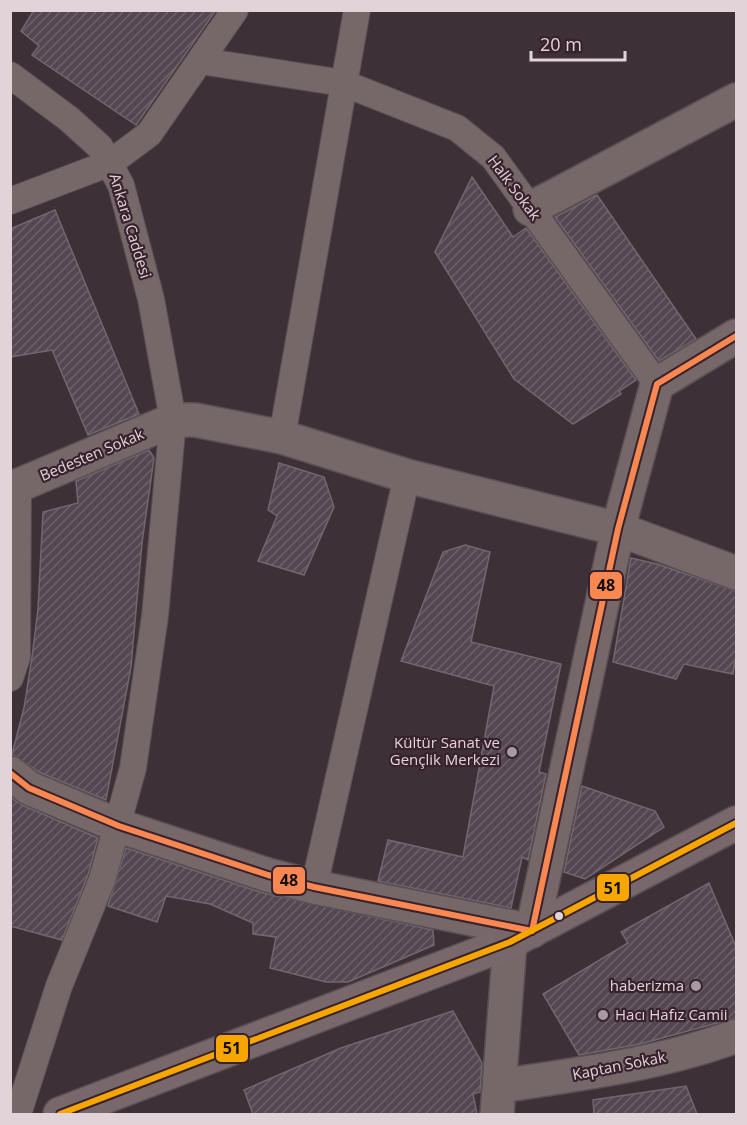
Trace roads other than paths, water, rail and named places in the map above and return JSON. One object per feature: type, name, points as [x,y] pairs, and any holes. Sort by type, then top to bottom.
[{"type":"main road","points":[[60,1114],[521,936],[736,823]]},
{"type":"street","points":[[10,201],[110,164],[149,134],[235,10]]},
{"type":"street","points":[[282,438],[357,10]]},
{"type":"street","name":"Halk Sokak","points":[[201,61],[343,83],[458,128],[493,157],[657,384]]},
{"type":"street","name":"Ankara Caddesi","points":[[10,75],[69,118],[100,147],[121,185],[151,299],[173,420],[155,616],[133,768],[119,826],[84,931],[59,986],[18,1114]]},
{"type":"street","points":[[530,209],[736,100]]},
{"type":"street","points":[[498,1100],[521,936],[618,529],[657,384],[736,336]]},
{"type":"street","points":[[173,420],[195,420],[282,438],[407,476],[618,529],[736,573]]},
{"type":"street","name":"Bedesten Sokak","points":[[14,488],[173,420]]},
{"type":"street","points":[[314,887],[407,476]]},
{"type":"street","points":[[10,678],[17,657],[14,488]]},
{"type":"street","points":[[10,773],[29,788],[119,826],[268,875],[521,936]]},
{"type":"street","name":"Kaptan Sokak","points":[[498,1100],[711,1046],[736,1036]]},
{"type":"place","name":"Kültür Sanat ve Gençlik Merkezi","points":[[512,752]]},
{"type":"place","name":"haberizma","points":[[696,986]]},
{"type":"place","name":"Hacı Hafız Camii","points":[[603,1015]]}]
